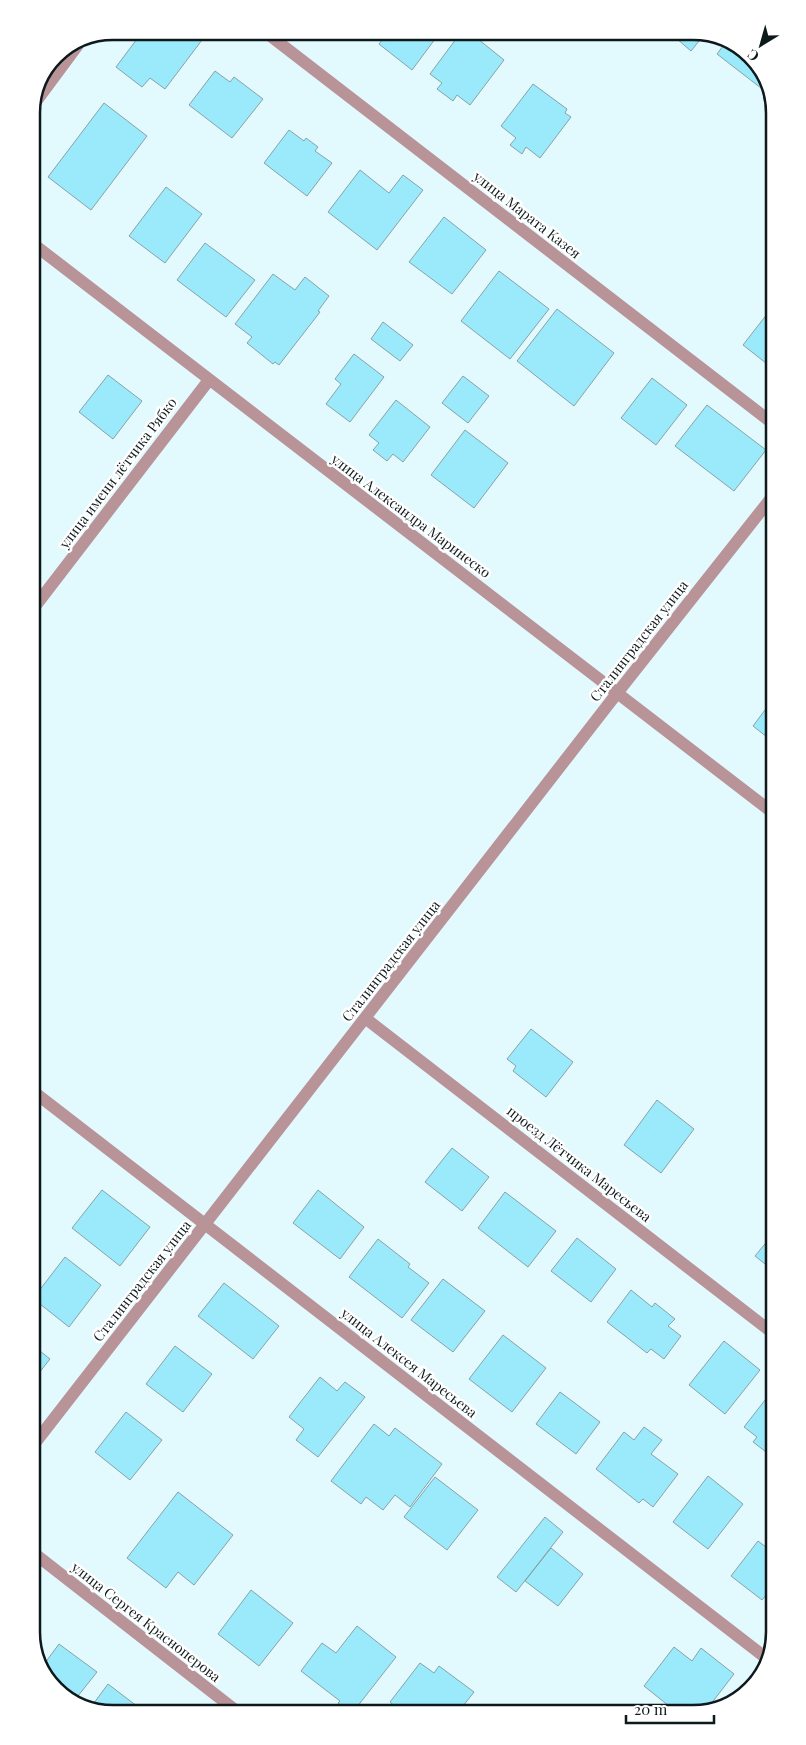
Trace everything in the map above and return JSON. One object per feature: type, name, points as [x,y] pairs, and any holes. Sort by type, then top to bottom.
[{"type":"street","name":"улица Марата Казея","points":[[276,40],[766,418]]},
{"type":"street","points":[[43,93],[73,51]]},
{"type":"street","name":"улица Александра Маринеско","points":[[40,248],[208,380],[618,692],[766,807]]},
{"type":"street","name":"улица имени лётчика Рябко","points":[[40,600],[208,380]]},
{"type":"street","name":"Сталинградская улица","points":[[40,1437],[618,692],[766,505]]},
{"type":"street","name":"проезд Лётчика Маресьева","points":[[365,1018],[766,1328]]},
{"type":"street","name":"улица Алексея Маресьева","points":[[40,1097],[762,1655]]},
{"type":"street","name":"улица Сергея Красноперова","points":[[40,1558],[229,1705]]},
{"type":"building","points":[[136,40],[202,40],[165,89],[150,78],[142,87],[116,67]]},
{"type":"building","points":[[382,40],[434,40],[412,70],[379,44]]},
{"type":"building","points":[[455,40],[479,40],[504,60],[470,105],[457,95],[453,101],[437,89],[442,83],[430,74]]},
{"type":"building","points":[[678,40],[700,40],[691,51]]},
{"type":"building","points":[[723,46],[736,54],[736,69],[717,54]]},
{"type":"building","points":[[738,70],[752,70],[762,89]]},
{"type":"building","points":[[215,71],[230,82],[234,77],[263,99],[232,138],[189,105]]},
{"type":"building","points":[[533,84],[567,109],[565,113],[571,117],[540,158],[526,147],[522,154],[510,145],[516,138],[501,126]]},
{"type":"building","points":[[104,103],[147,136],[91,210],[48,177]]},
{"type":"building","points":[[289,130],[304,141],[306,138],[318,147],[315,151],[332,163],[307,196],[264,163]]},
{"type":"building","points":[[360,170],[389,193],[403,175],[423,190],[377,250],[328,212]]},
{"type":"building","points":[[166,187],[202,214],[165,263],[129,236]]},
{"type":"building","points":[[444,217],[486,250],[452,294],[409,262]]},
{"type":"building","points":[[205,243],[255,280],[226,317],[177,280]]},
{"type":"building","points":[[499,271],[549,309],[510,359],[461,321]]},
{"type":"building","points":[[273,274],[295,290],[305,277],[329,296],[318,311],[320,312],[279,365],[275,362],[273,364],[247,343],[252,337],[235,324]]},
{"type":"building","points":[[557,309],[614,353],[574,406],[517,361]]},
{"type":"building","points":[[766,315],[766,363],[743,345]]},
{"type":"building","points":[[383,322],[413,345],[400,361],[371,339]]},
{"type":"building","points":[[354,354],[384,377],[350,422],[326,404],[341,384],[335,379]]},
{"type":"building","points":[[108,375],[142,401],[113,439],[79,412]]},
{"type":"building","points":[[463,376],[489,396],[468,423],[442,403]]},
{"type":"building","points":[[652,378],[687,405],[656,445],[621,418]]},
{"type":"building","points":[[396,400],[430,427],[403,462],[393,454],[387,461],[373,450],[379,443],[369,435]]},
{"type":"building","points":[[707,405],[766,450],[734,491],[675,446]]},
{"type":"building","points":[[465,430],[508,463],[474,508],[431,475]]},
{"type":"building","points":[[766,709],[766,736],[753,726]]},
{"type":"building","points":[[531,1029],[573,1062],[546,1097],[513,1071],[516,1066],[507,1059]]},
{"type":"building","points":[[657,1100],[694,1129],[661,1173],[624,1145]]},
{"type":"building","points":[[452,1148],[489,1177],[462,1211],[425,1182]]},
{"type":"building","points":[[102,1190],[150,1227],[120,1266],[72,1228]]},
{"type":"building","points":[[318,1190],[364,1227],[340,1259],[293,1223]]},
{"type":"building","points":[[505,1192],[556,1231],[528,1267],[478,1228]]},
{"type":"building","points":[[577,1238],[616,1269],[591,1302],[551,1271]]},
{"type":"building","points":[[378,1239],[410,1264],[408,1267],[429,1283],[402,1318],[349,1277]]},
{"type":"building","points":[[766,1243],[766,1265],[755,1256]]},
{"type":"building","points":[[65,1257],[101,1285],[69,1327],[40,1304],[40,1290]]},
{"type":"building","points":[[443,1279],[485,1311],[453,1352],[411,1320]]},
{"type":"building","points":[[224,1283],[279,1326],[253,1359],[198,1316]]},
{"type":"building","points":[[631,1290],[652,1307],[655,1303],[675,1319],[668,1326],[681,1336],[664,1359],[651,1349],[647,1353],[607,1322]]},
{"type":"building","points":[[503,1335],[546,1368],[512,1412],[469,1379]]},
{"type":"building","points":[[724,1341],[760,1370],[725,1414],[689,1385]]},
{"type":"building","points":[[175,1346],[212,1374],[183,1412],[146,1384]]},
{"type":"building","points":[[40,1351],[50,1359],[40,1372]]},
{"type":"building","points":[[320,1377],[337,1391],[345,1382],[365,1397],[318,1457],[296,1440],[304,1429],[289,1417]]},
{"type":"building","points":[[560,1392],[600,1422],[576,1454],[536,1424]]},
{"type":"building","points":[[766,1399],[766,1452],[753,1442],[757,1437],[744,1427]]},
{"type":"building","points":[[126,1412],[162,1440],[130,1480],[95,1452]]},
{"type":"building","points":[[374,1424],[389,1436],[395,1428],[442,1464],[410,1507],[395,1495],[383,1510],[366,1497],[361,1504],[331,1481]]},
{"type":"building","points":[[644,1427],[662,1440],[651,1454],[678,1474],[653,1507],[643,1499],[639,1503],[596,1469],[624,1432],[634,1440]]},
{"type":"building","points":[[708,1476],[743,1504],[708,1549],[673,1522]]},
{"type":"building","points":[[435,1477],[478,1510],[447,1550],[404,1517]]},
{"type":"building","points":[[178,1492],[233,1535],[194,1585],[178,1572],[166,1588],[127,1558]]},
{"type":"building","points":[[545,1517],[563,1532],[516,1592],[497,1577]]},
{"type":"building","points":[[758,1541],[766,1547],[766,1595],[762,1600],[731,1576]]},
{"type":"building","points":[[551,1548],[583,1574],[558,1606],[525,1581]]},
{"type":"building","points":[[251,1590],[293,1623],[259,1666],[218,1634]]},
{"type":"building","points":[[357,1626],[396,1657],[358,1705],[340,1705],[338,1703],[340,1701],[301,1671],[322,1643],[336,1653]]},
{"type":"building","points":[[59,1644],[97,1672],[78,1696],[61,1684],[46,1662]]},
{"type":"building","points":[[674,1647],[692,1661],[701,1648],[734,1674],[712,1703],[708,1704],[668,1705],[644,1686]]},
{"type":"building","points":[[420,1663],[434,1673],[439,1666],[474,1692],[464,1705],[393,1705],[390,1702]]},
{"type":"building","points":[[108,1684],[136,1705],[108,1705],[94,1703]]}]
